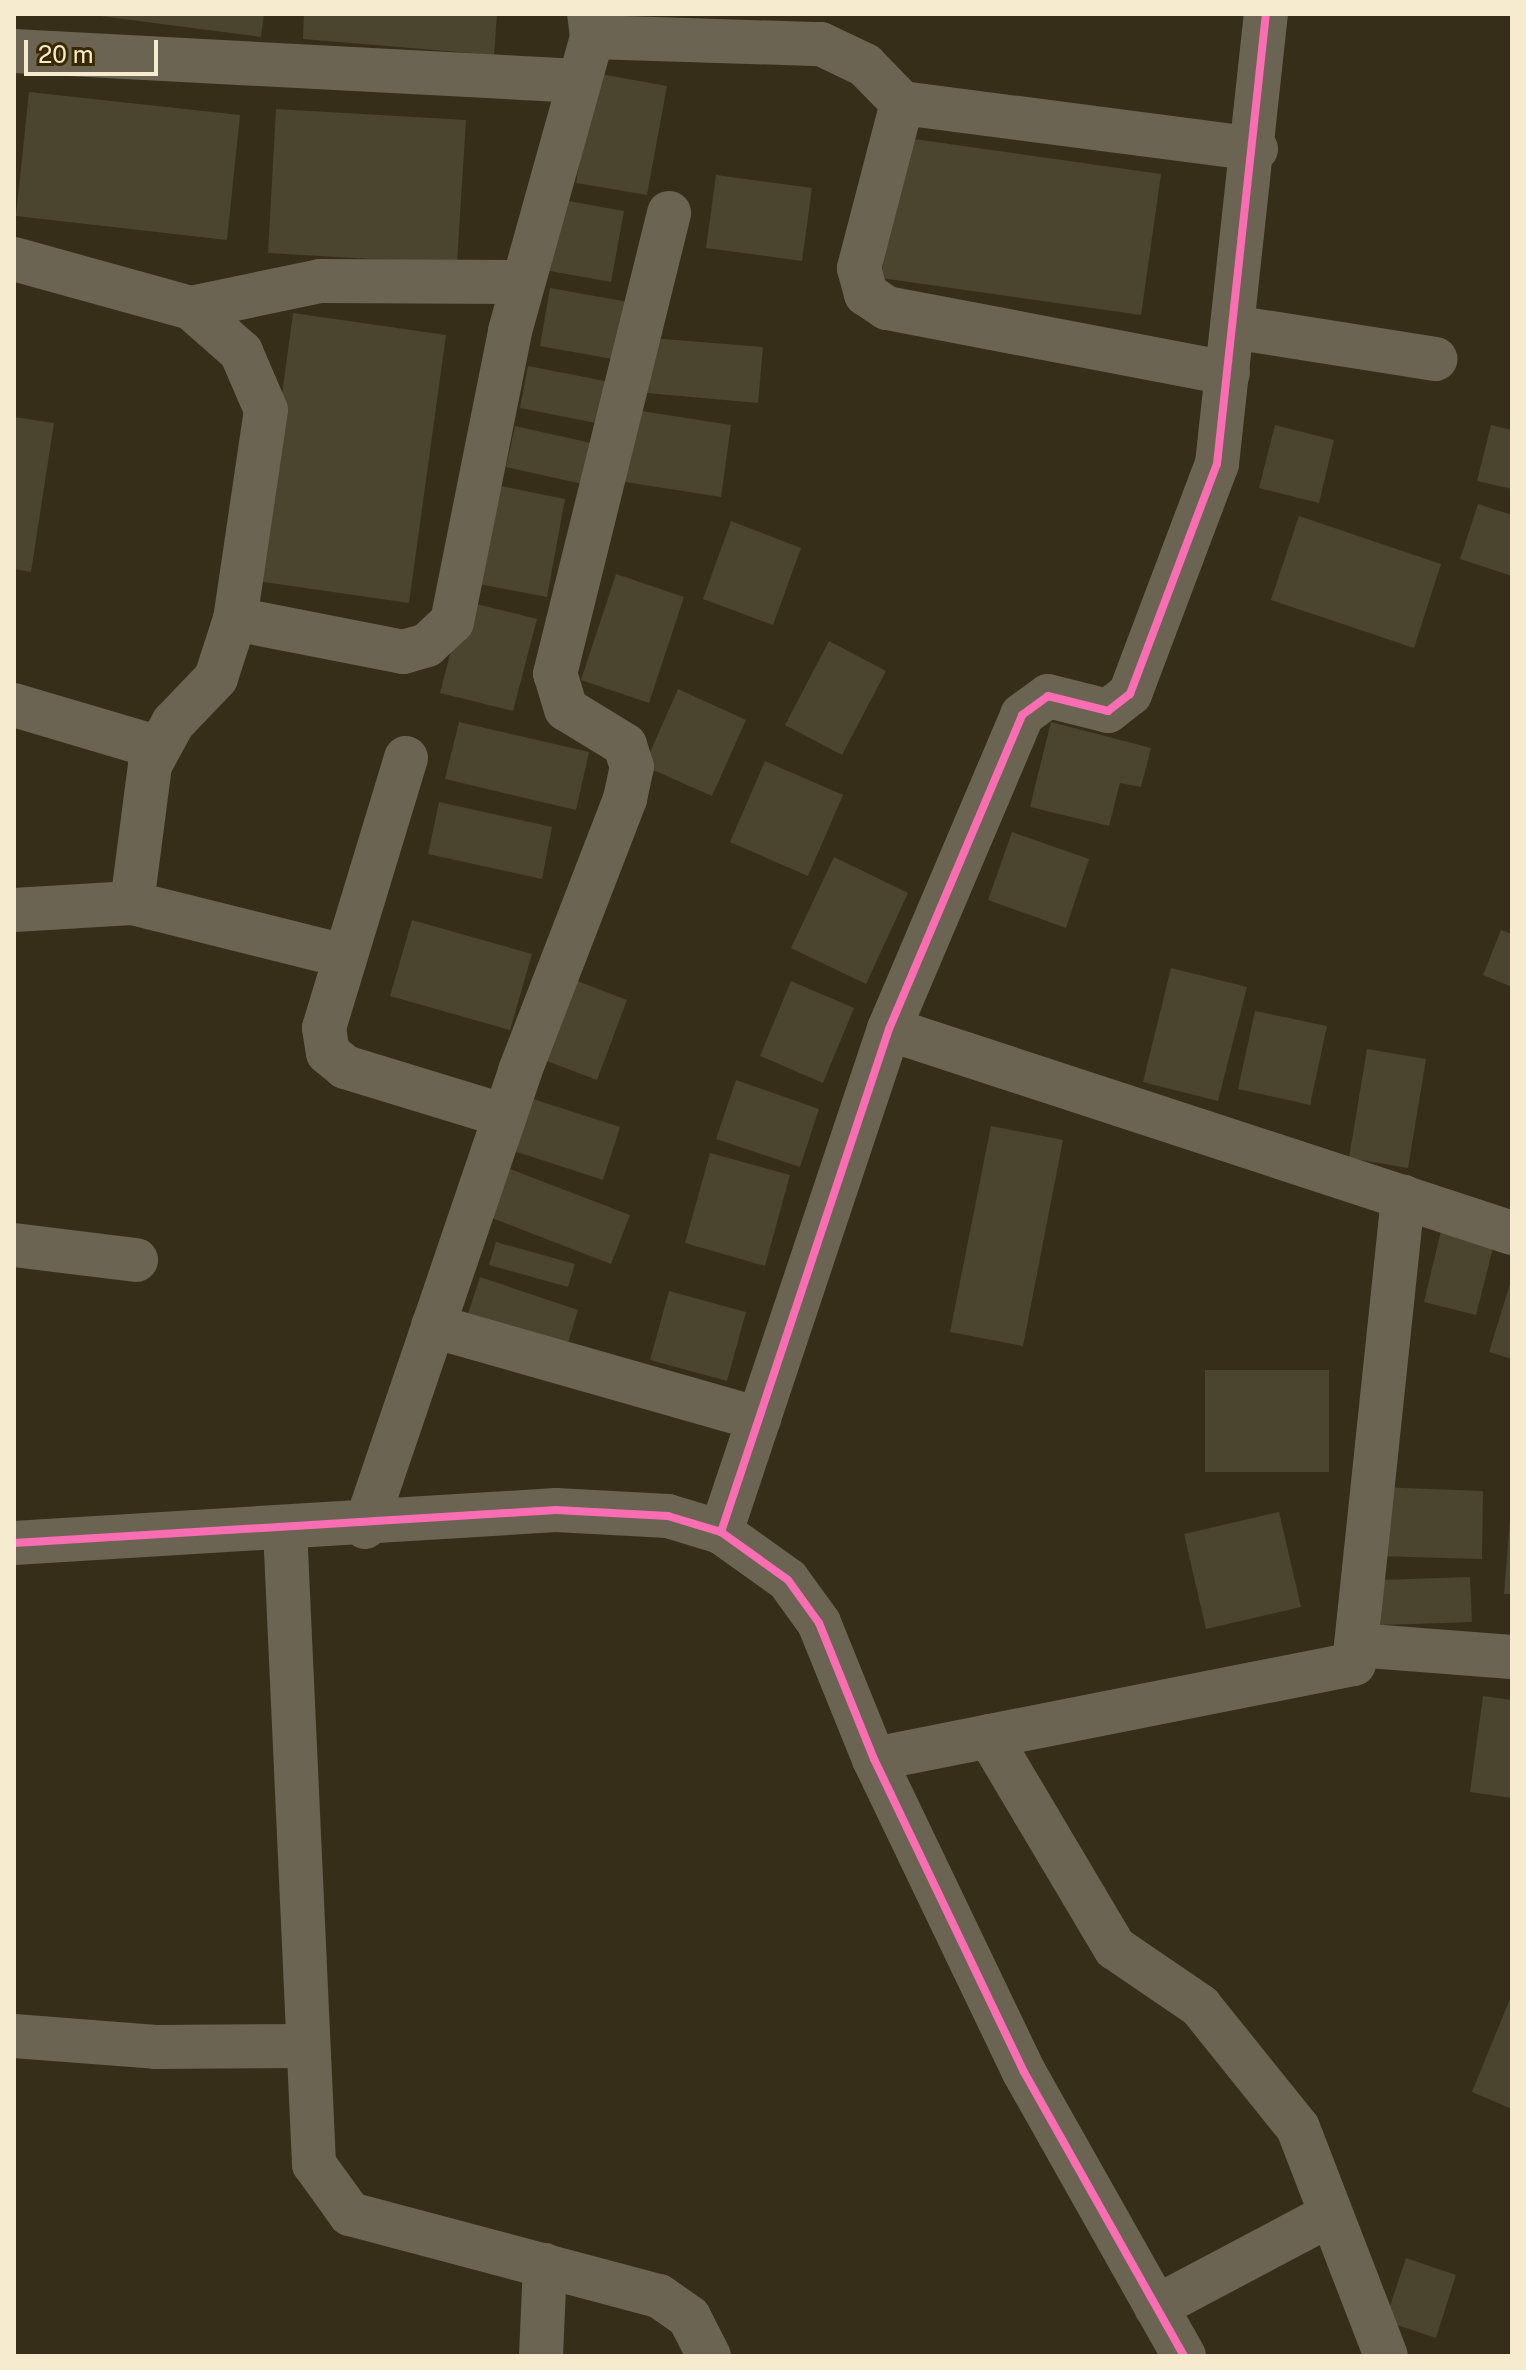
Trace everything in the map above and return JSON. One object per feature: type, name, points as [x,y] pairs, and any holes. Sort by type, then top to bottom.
[{"type":"street","points":[[721,1532],[889,1029],[1022,715],[1048,696],[1108,711],[1130,694],[1217,464],[1256,149],[1266,14]]},
{"type":"street","points":[[235,619],[403,652],[427,645],[452,622],[523,282],[579,81],[590,25],[821,44],[865,65],[902,103],[1256,149]]},
{"type":"street","points":[[14,51],[579,81]]},
{"type":"street","points":[[902,103],[859,268],[866,294],[887,308],[1228,373]]},
{"type":"street","points":[[365,1527],[505,1116],[632,767],[625,745],[566,709],[555,674],[669,213]]},
{"type":"street","points":[[14,259],[191,308],[241,352],[266,410],[235,619],[216,678],[159,748],[150,765],[132,903]]},
{"type":"street","points":[[191,308],[320,281],[523,282]]},
{"type":"street","points":[[1233,327],[1435,359]]},
{"type":"street","points":[[14,705],[159,748]]},
{"type":"street","points":[[406,758],[324,1028],[328,1053],[345,1067],[505,1116]]},
{"type":"street","points":[[14,910],[132,903],[345,956]]},
{"type":"street","points":[[889,1029],[1512,1233]]},
{"type":"street","points":[[874,1759],[1354,1664],[1403,1197]]},
{"type":"street","points":[[14,1245],[136,1260]]},
{"type":"street","points":[[433,1326],[759,1419]]},
{"type":"street","points":[[14,1543],[285,1528],[365,1527],[620,1510],[721,1532],[788,1580],[819,1623],[874,1759],[1024,2072],[1184,2356]]},
{"type":"street","points":[[285,1528],[314,2164],[350,2214],[659,2296],[689,2317],[709,2356]]},
{"type":"street","points":[[1356,1645],[1512,1657]]},
{"type":"street","points":[[989,1736],[1115,1948],[1200,2006],[1298,2128],[1328,2216],[1386,2356]]},
{"type":"street","points":[[14,2036],[156,2047],[308,2046]]},
{"type":"street","points":[[1156,2307],[1328,2216]]},
{"type":"street","points":[[541,2356],[545,2265]]},
{"type":"building","points":[[85,14],[264,14],[261,37]]},
{"type":"building","points":[[304,14],[497,14],[494,55],[303,39]]},
{"type":"building","points":[[595,73],[667,86],[647,195],[576,183]]},
{"type":"building","points":[[29,92],[240,115],[227,240],[16,216]]},
{"type":"building","points":[[276,109],[466,120],[457,264],[268,253]]},
{"type":"building","points":[[900,137],[1161,174],[1141,315],[881,278]]},
{"type":"building","points":[[716,175],[812,188],[802,261],[706,248]]},
{"type":"building","points":[[563,200],[624,211],[611,282],[550,271]]},
{"type":"building","points":[[550,288],[628,302],[618,360],[540,346]]},
{"type":"building","points":[[293,313],[446,335],[409,603],[257,581]]},
{"type":"building","points":[[651,338],[763,347],[758,403],[647,393]]},
{"type":"building","points":[[528,366],[615,383],[606,425],[520,408]]},
{"type":"building","points":[[635,410],[731,425],[721,497],[625,482]]},
{"type":"building","points":[[14,417],[54,423],[31,572],[14,569]]},
{"type":"building","points":[[1275,425],[1334,440],[1319,503],[1259,488]]},
{"type":"building","points":[[1491,425],[1512,430],[1512,489],[1477,481]]},
{"type":"building","points":[[515,426],[600,445],[592,486],[506,467]]},
{"type":"building","points":[[491,484],[565,499],[547,597],[473,583]]},
{"type":"building","points":[[1478,504],[1512,515],[1512,576],[1460,559]]},
{"type":"building","points":[[1299,516],[1441,564],[1414,648],[1271,600]]},
{"type":"building","points":[[731,521],[801,548],[773,625],[703,599]]},
{"type":"building","points":[[616,574],[684,597],[649,703],[581,680]]},
{"type":"building","points":[[464,601],[537,619],[513,711],[440,693]]},
{"type":"building","points":[[829,641],[886,671],[842,755],[785,725]]},
{"type":"building","points":[[678,689],[746,720],[712,796],[644,766]]},
{"type":"building","points":[[459,722],[589,752],[576,810],[445,779]]},
{"type":"building","points":[[1051,722],[1151,748],[1141,787],[1120,783],[1109,826],[1030,807]]},
{"type":"building","points":[[765,761],[843,795],[808,876],[730,842]]},
{"type":"building","points":[[439,802],[552,827],[542,879],[428,854]]},
{"type":"building","points":[[1012,832],[1089,859],[1066,928],[988,900]]},
{"type":"building","points":[[834,857],[908,893],[866,984],[791,948]]},
{"type":"building","points":[[412,920],[532,954],[510,1030],[390,996]]},
{"type":"building","points":[[1501,930],[1512,934],[1512,987],[1483,975]]},
{"type":"building","points":[[1171,968],[1247,987],[1218,1101],[1143,1082]]},
{"type":"building","points":[[567,977],[627,1000],[597,1080],[536,1057]]},
{"type":"building","points":[[791,981],[854,1008],[823,1083],[760,1056]]},
{"type":"building","points":[[1255,1011],[1327,1026],[1310,1105],[1238,1089]]},
{"type":"building","points":[[1367,1049],[1426,1059],[1408,1168],[1349,1158]]},
{"type":"building","points":[[736,1080],[819,1109],[800,1167],[716,1139]]},
{"type":"building","points":[[530,1098],[620,1127],[603,1180],[514,1151]]},
{"type":"building","points":[[991,1126],[1063,1140],[1023,1346],[950,1332]]},
{"type":"building","points":[[710,1153],[790,1175],[765,1266],[685,1243]]},
{"type":"building","points":[[510,1169],[630,1215],[611,1264],[492,1218]]},
{"type":"building","points":[[1441,1231],[1494,1244],[1476,1315],[1424,1302]]},
{"type":"building","points":[[496,1242],[575,1264],[568,1287],[489,1265]]},
{"type":"building","points":[[480,1277],[578,1310],[565,1353],[466,1320]]},
{"type":"building","points":[[1512,1281],[1512,1359],[1489,1352]]},
{"type":"building","points":[[669,1291],[746,1312],[727,1381],[650,1360]]},
{"type":"building","points":[[1205,1370],[1329,1370],[1329,1472],[1205,1472]]},
{"type":"building","points":[[1377,1487],[1483,1491],[1482,1559],[1375,1556]]},
{"type":"building","points":[[1279,1512],[1301,1607],[1206,1629],[1184,1534]]},
{"type":"building","points":[[1510,1519],[1512,1594],[1504,1594]]},
{"type":"building","points":[[1470,1577],[1472,1622],[1381,1625],[1379,1580]]},
{"type":"building","points":[[1483,1696],[1512,1700],[1512,1798],[1470,1792]]},
{"type":"building","points":[[1512,1994],[1512,2109],[1472,2092]]},
{"type":"building","points":[[1406,2258],[1456,2275],[1436,2338],[1385,2321]]},
{"type":"cycle path","points":[[721,1532],[889,1029],[1022,715],[1048,696],[1108,711],[1130,694],[1217,464],[1266,14]]},
{"type":"cycle path","points":[[14,1543],[556,1510],[668,1516],[721,1532],[788,1580],[819,1623],[874,1759],[1024,2072],[1184,2356]]}]
